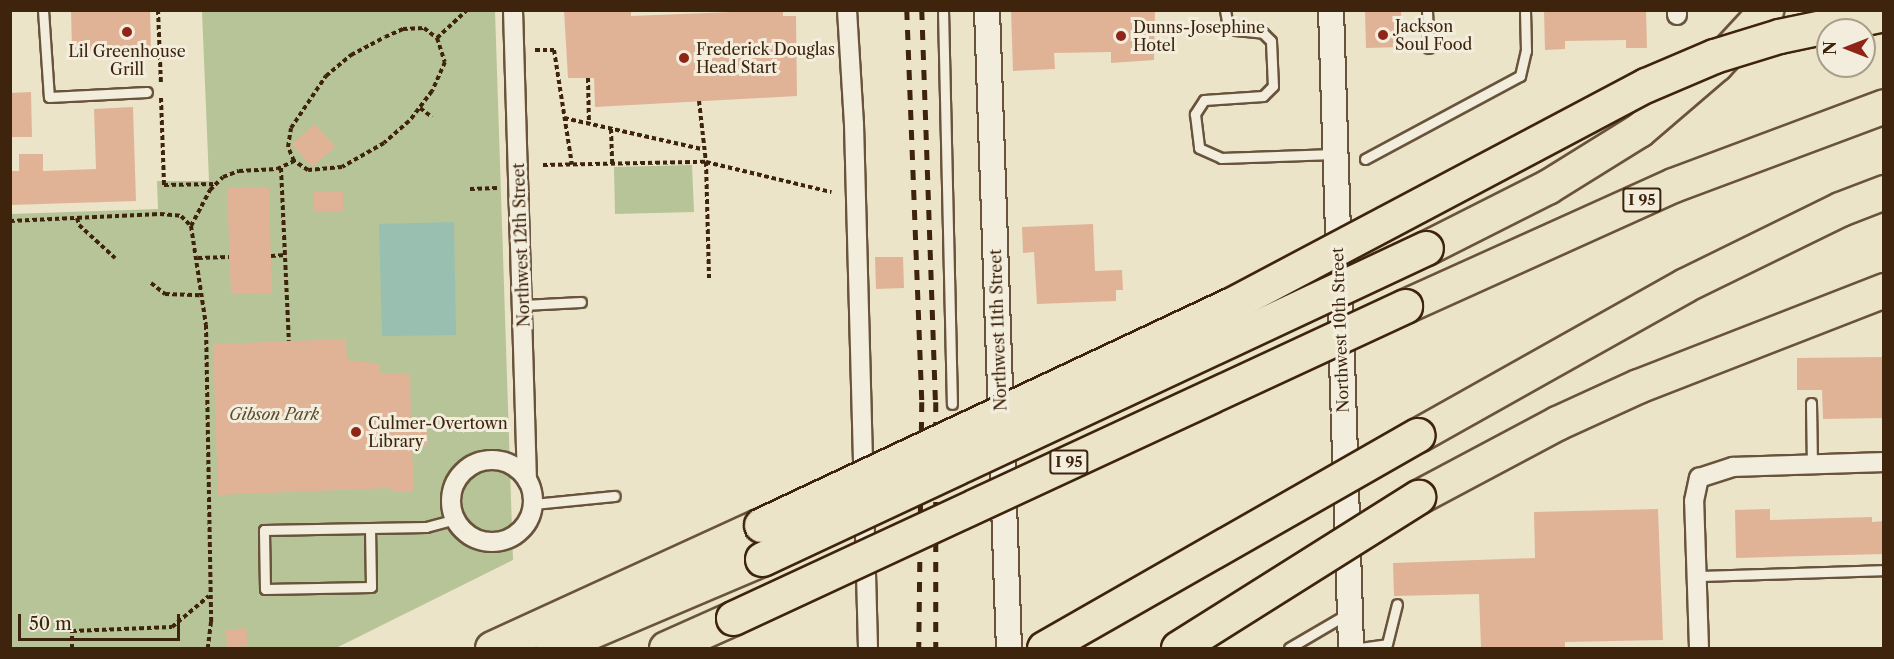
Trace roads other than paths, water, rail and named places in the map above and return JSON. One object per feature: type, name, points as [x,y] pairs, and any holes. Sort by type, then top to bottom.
[{"type":"highway","points":[[552,648],[762,559],[1426,248],[1547,187],[1638,130],[1716,64],[1766,10]]},
{"type":"highway","points":[[492,648],[761,525],[1232,304],[1646,85],[1714,56],[1779,36],[1884,14]]},
{"type":"highway","name":"I 95","points":[[666,648],[1405,306],[1673,185],[1884,106]]},
{"type":"highway","points":[[1044,648],[1685,285],[1840,209],[1884,192]]},
{"type":"highway","points":[[1178,648],[1418,497],[1557,423],[1638,386],[1884,290]]},
{"type":"street","name":"Northwest 12th Street","points":[[513,10],[527,480],[533,504]]},
{"type":"street","points":[[847,10],[855,124],[868,648]]},
{"type":"street","name":"Northwest 11th Street","points":[[987,10],[1009,648]]},
{"type":"street","name":"Northwest 10th Street","points":[[1331,10],[1351,648]]},
{"type":"street","points":[[527,480],[506,463],[485,461],[466,469],[452,492],[455,519],[474,538],[500,542],[523,528],[533,504]]},
{"type":"street","points":[[1700,648],[1694,501],[1699,478],[1733,467],[1884,462]]},
{"type":"lane","points":[[44,10],[49,97],[147,92]]},
{"type":"lane","points":[[943,10],[952,404]]},
{"type":"lane","points":[[1225,10],[1227,21],[1236,30],[1263,33],[1271,41],[1274,80],[1263,96],[1204,100],[1195,114],[1199,148],[1221,158],[1334,154]]},
{"type":"lane","points":[[1427,10],[1428,48]]},
{"type":"lane","points":[[1365,159],[1520,76],[1526,51],[1525,10]]},
{"type":"lane","points":[[523,305],[581,302]]},
{"type":"lane","points":[[1811,403],[1812,465]]},
{"type":"lane","points":[[533,504],[615,496]]},
{"type":"lane","points":[[370,528],[372,587],[265,589],[264,530],[370,528],[426,527],[455,519]]},
{"type":"lane","points":[[1697,576],[1884,570]]},
{"type":"lane","points":[[1360,648],[1388,644],[1393,634],[1397,604]]},
{"type":"lane","points":[[1289,648],[1350,612]]},
{"type":"railway","points":[[907,10],[922,402],[919,648]]},
{"type":"railway","points":[[922,10],[936,402],[936,648]]},
{"type":"place","name":"Lil Greenhouse Grill","points":[[127,32]]},
{"type":"place","name":"Jackson Soul Food","points":[[1383,35]]},
{"type":"place","name":"Dunns-Josephine Hotel","points":[[1121,36]]},
{"type":"place","name":"Frederick Douglas Head Start","points":[[684,58]]},
{"type":"place","name":"Culmer-Overtown Library","points":[[356,432]]},
{"type":"park label","name":"Gibson Park","points":[[274,414]]}]
